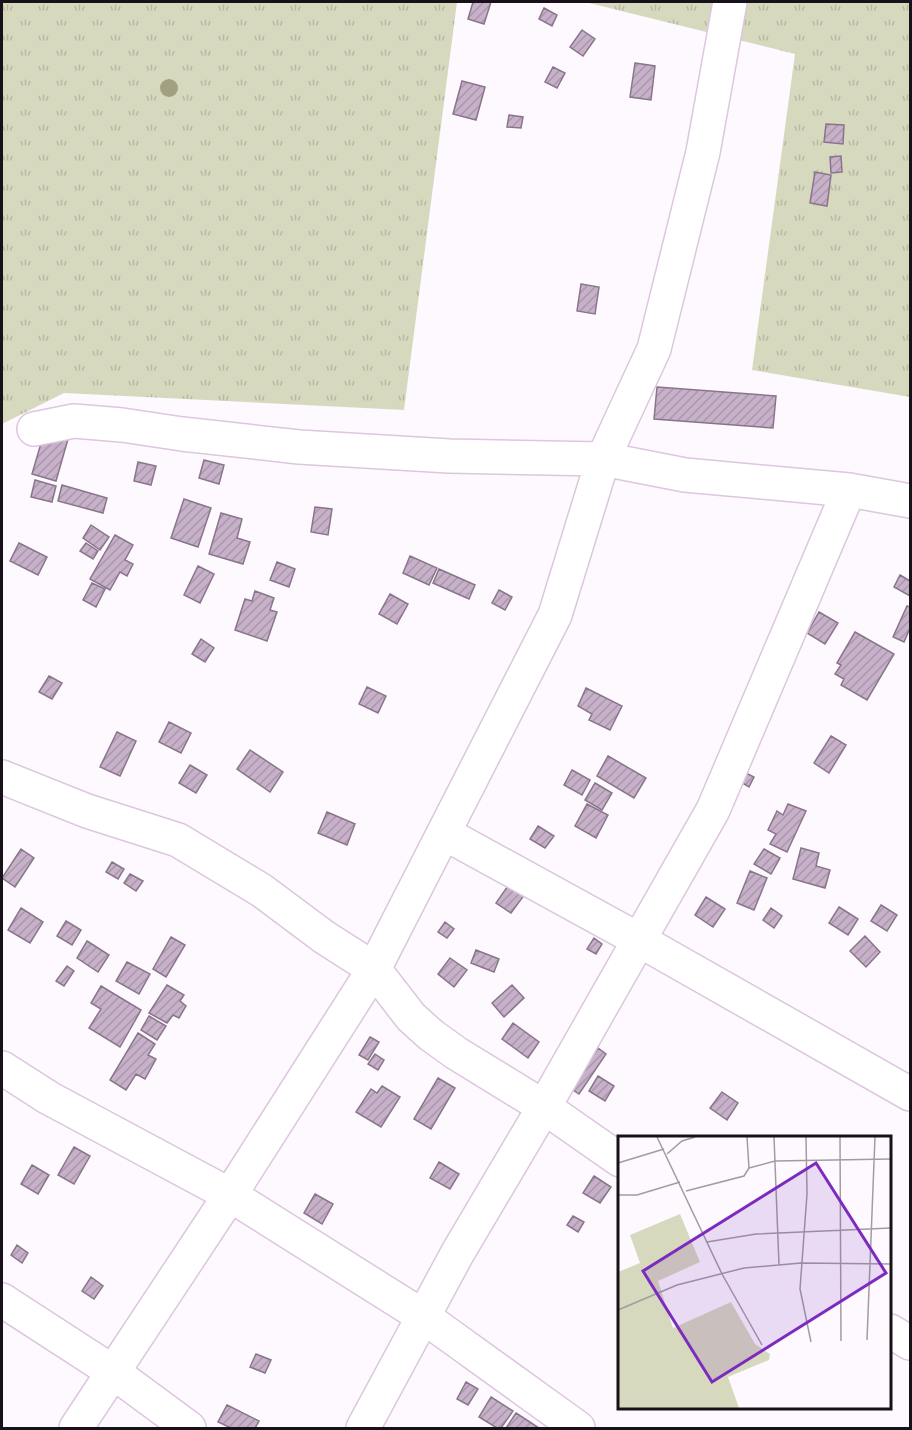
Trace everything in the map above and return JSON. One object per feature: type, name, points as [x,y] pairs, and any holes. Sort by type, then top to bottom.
[{"type":"street","points":[[76,1428],[230,1195],[374,969],[555,615],[603,459],[654,349],[703,152],[730,2]]},
{"type":"street","points":[[34,429],[74,421],[122,424],[182,434],[299,447],[449,456],[603,459],[685,475],[849,490],[910,501]]},
{"type":"street","points":[[363,1428],[457,1254],[544,1107],[713,810],[849,490]]},
{"type":"street","points":[[2,777],[87,811],[178,840],[261,890],[324,937],[374,969],[411,1017],[431,1035],[544,1107],[618,1159]]},
{"type":"street","points":[[444,833],[639,940],[910,1094]]},
{"type":"street","points":[[2,1068],[49,1098],[230,1195],[424,1317],[578,1428]]},
{"type":"street","points":[[2,1300],[113,1372],[189,1428]]},
{"type":"street","points":[[891,1332],[910,1343]]},
{"type":"green space","points":[[2,2],[457,2],[404,410],[64,393],[2,424]]},
{"type":"green space","points":[[585,2],[910,2],[910,397],[752,370],[795,54]]},
{"type":"building","points":[[473,2],[491,2],[484,24],[468,19]]},
{"type":"building","points":[[544,8],[557,15],[552,26],[539,19]]},
{"type":"building","points":[[582,30],[595,39],[583,56],[570,47]]},
{"type":"building","points":[[635,63],[655,66],[651,100],[630,97]]},
{"type":"building","points":[[553,67],[565,73],[557,88],[545,82]]},
{"type":"building","points":[[462,81],[485,87],[476,120],[453,114]]},
{"type":"building","points":[[509,115],[523,117],[521,128],[507,127]]},
{"type":"building","points":[[826,124],[844,125],[843,144],[824,142]]},
{"type":"building","points":[[841,156],[842,172],[831,173],[830,157]]},
{"type":"building","points":[[815,172],[831,175],[827,206],[810,203]]},
{"type":"building","points":[[581,284],[599,287],[595,314],[577,311]]},
{"type":"building","points":[[657,387],[776,396],[773,428],[654,419]]},
{"type":"building","points":[[44,433],[68,439],[56,481],[32,474]]},
{"type":"building","points":[[204,460],[224,465],[219,484],[199,478]]},
{"type":"building","points":[[138,462],[156,466],[151,485],[134,481]]},
{"type":"building","points":[[35,480],[56,486],[52,502],[31,497]]},
{"type":"building","points":[[62,485],[107,498],[103,513],[58,501]]},
{"type":"building","points":[[184,499],[211,508],[198,547],[171,538]]},
{"type":"building","points":[[315,507],[332,509],[328,535],[311,532]]},
{"type":"building","points":[[221,513],[242,519],[237,538],[250,542],[243,564],[209,554]]},
{"type":"building","points":[[91,525],[109,537],[100,550],[83,538]]},
{"type":"building","points":[[115,535],[133,545],[125,560],[133,564],[127,576],[120,572],[110,590],[90,579]]},
{"type":"building","points":[[19,543],[47,557],[38,575],[10,561]]},
{"type":"building","points":[[86,543],[98,551],[93,559],[80,551]]},
{"type":"building","points":[[410,556],[437,568],[429,585],[403,573]]},
{"type":"building","points":[[277,562],[295,569],[289,587],[270,580]]},
{"type":"building","points":[[198,566],[214,574],[200,603],[184,595]]},
{"type":"building","points":[[439,569],[475,585],[469,599],[433,583]]},
{"type":"building","points":[[900,575],[910,581],[910,596],[894,587]]},
{"type":"building","points":[[92,583],[105,589],[96,607],[83,600]]},
{"type":"building","points":[[499,590],[512,597],[505,610],[492,603]]},
{"type":"building","points":[[255,591],[274,598],[270,610],[277,612],[267,641],[235,630],[245,599],[252,601]]},
{"type":"building","points":[[390,594],[408,604],[397,624],[379,614]]},
{"type":"building","points":[[907,606],[910,607],[910,628],[904,642],[893,637]]},
{"type":"building","points":[[819,612],[838,623],[825,644],[807,633]]},
{"type":"building","points":[[855,632],[894,654],[867,700],[841,685],[844,679],[835,674],[841,665],[837,663]]},
{"type":"building","points":[[201,639],[214,648],[205,662],[192,654]]},
{"type":"building","points":[[49,676],[62,683],[52,699],[39,692]]},
{"type":"building","points":[[367,687],[386,696],[378,713],[359,704]]},
{"type":"building","points":[[586,688],[622,706],[610,730],[589,720],[592,714],[578,706]]},
{"type":"building","points":[[169,722],[191,733],[181,753],[159,742]]},
{"type":"building","points":[[117,732],[136,741],[120,776],[100,767]]},
{"type":"building","points":[[831,736],[846,745],[829,773],[814,763]]},
{"type":"building","points":[[250,750],[283,772],[270,792],[237,769]]},
{"type":"building","points":[[608,756],[646,778],[634,798],[597,776]]},
{"type":"building","points":[[190,765],[207,775],[196,793],[179,783]]},
{"type":"building","points":[[572,770],[590,780],[582,795],[564,785]]},
{"type":"building","points":[[744,772],[754,777],[749,787],[739,781]]},
{"type":"building","points":[[595,783],[612,793],[602,810],[585,800]]},
{"type":"building","points":[[587,804],[608,815],[596,838],[575,826]]},
{"type":"building","points":[[788,804],[806,811],[787,852],[770,844],[776,834],[768,830],[777,811],[783,815]]},
{"type":"building","points":[[327,812],[355,824],[347,845],[318,833]]},
{"type":"building","points":[[538,826],[554,836],[545,848],[530,839]]},
{"type":"building","points":[[801,848],[819,853],[816,866],[830,870],[825,888],[793,879]]},
{"type":"building","points":[[21,849],[34,858],[15,887],[2,878]]},
{"type":"building","points":[[764,849],[780,858],[771,874],[754,864]]},
{"type":"building","points":[[112,862],[124,869],[118,879],[106,872]]},
{"type":"building","points":[[750,871],[767,878],[754,910],[737,903]]},
{"type":"building","points":[[130,874],[143,881],[136,891],[124,883]]},
{"type":"building","points":[[510,883],[525,894],[511,913],[496,903]]},
{"type":"building","points":[[706,897],[725,909],[713,927],[695,915]]},
{"type":"building","points":[[881,905],[897,915],[887,931],[871,921]]},
{"type":"building","points":[[839,907],[858,919],[848,935],[829,923]]},
{"type":"building","points":[[21,908],[43,922],[30,943],[8,930]]},
{"type":"building","points":[[771,908],[782,916],[774,928],[763,920]]},
{"type":"building","points":[[66,921],[81,930],[72,945],[57,936]]},
{"type":"building","points":[[445,922],[454,929],[447,938],[438,932]]},
{"type":"building","points":[[865,936],[880,952],[866,967],[850,951]]},
{"type":"building","points":[[171,937],[185,945],[166,977],[153,969]]},
{"type":"building","points":[[594,938],[602,944],[596,954],[587,949]]},
{"type":"building","points":[[87,941],[109,955],[98,972],[77,958]]},
{"type":"building","points":[[476,950],[499,959],[494,972],[471,963]]},
{"type":"building","points":[[450,958],[467,970],[454,987],[438,974]]},
{"type":"building","points":[[127,962],[150,974],[139,994],[116,981]]},
{"type":"building","points":[[67,966],[74,971],[64,986],[56,981]]},
{"type":"building","points":[[167,985],[184,995],[180,1001],[186,1006],[179,1018],[173,1015],[167,1023],[149,1013]]},
{"type":"building","points":[[512,985],[524,998],[504,1017],[492,1003]]},
{"type":"building","points":[[101,986],[141,1010],[120,1047],[89,1028],[101,1009],[91,1003]]},
{"type":"building","points":[[149,1016],[166,1026],[157,1040],[141,1030]]},
{"type":"building","points":[[513,1023],[539,1042],[528,1058],[502,1039]]},
{"type":"building","points":[[138,1033],[155,1044],[148,1055],[156,1059],[145,1079],[136,1074],[126,1090],[110,1080]]},
{"type":"building","points":[[370,1037],[379,1042],[368,1060],[359,1055]]},
{"type":"building","points":[[598,1048],[606,1054],[579,1094],[570,1088]]},
{"type":"building","points":[[375,1054],[384,1060],[378,1070],[368,1064]]},
{"type":"building","points":[[598,1076],[614,1086],[605,1101],[589,1091]]},
{"type":"building","points":[[438,1078],[455,1088],[431,1129],[414,1119]]},
{"type":"building","points":[[382,1086],[400,1097],[381,1127],[356,1112],[371,1089],[377,1093]]},
{"type":"building","points":[[722,1092],[738,1103],[727,1120],[710,1108]]},
{"type":"building","points":[[74,1147],[90,1156],[74,1184],[58,1175]]},
{"type":"building","points":[[439,1162],[459,1174],[450,1189],[430,1178]]},
{"type":"building","points":[[32,1165],[49,1175],[38,1194],[21,1184]]},
{"type":"building","points":[[594,1176],[611,1187],[600,1203],[583,1193]]},
{"type":"building","points":[[315,1194],[333,1204],[322,1224],[304,1213]]},
{"type":"building","points":[[573,1216],[584,1222],[578,1232],[567,1225]]},
{"type":"building","points":[[17,1245],[28,1253],[22,1263],[11,1255]]},
{"type":"building","points":[[91,1277],[103,1286],[94,1299],[82,1291]]},
{"type":"building","points":[[256,1354],[271,1360],[265,1373],[250,1367]]},
{"type":"building","points":[[466,1382],[478,1389],[468,1405],[457,1399]]},
{"type":"building","points":[[491,1397],[513,1411],[501,1428],[479,1417]]},
{"type":"building","points":[[227,1405],[259,1421],[255,1428],[231,1428],[218,1422]]},
{"type":"building","points":[[516,1413],[539,1428],[506,1428]]}]
